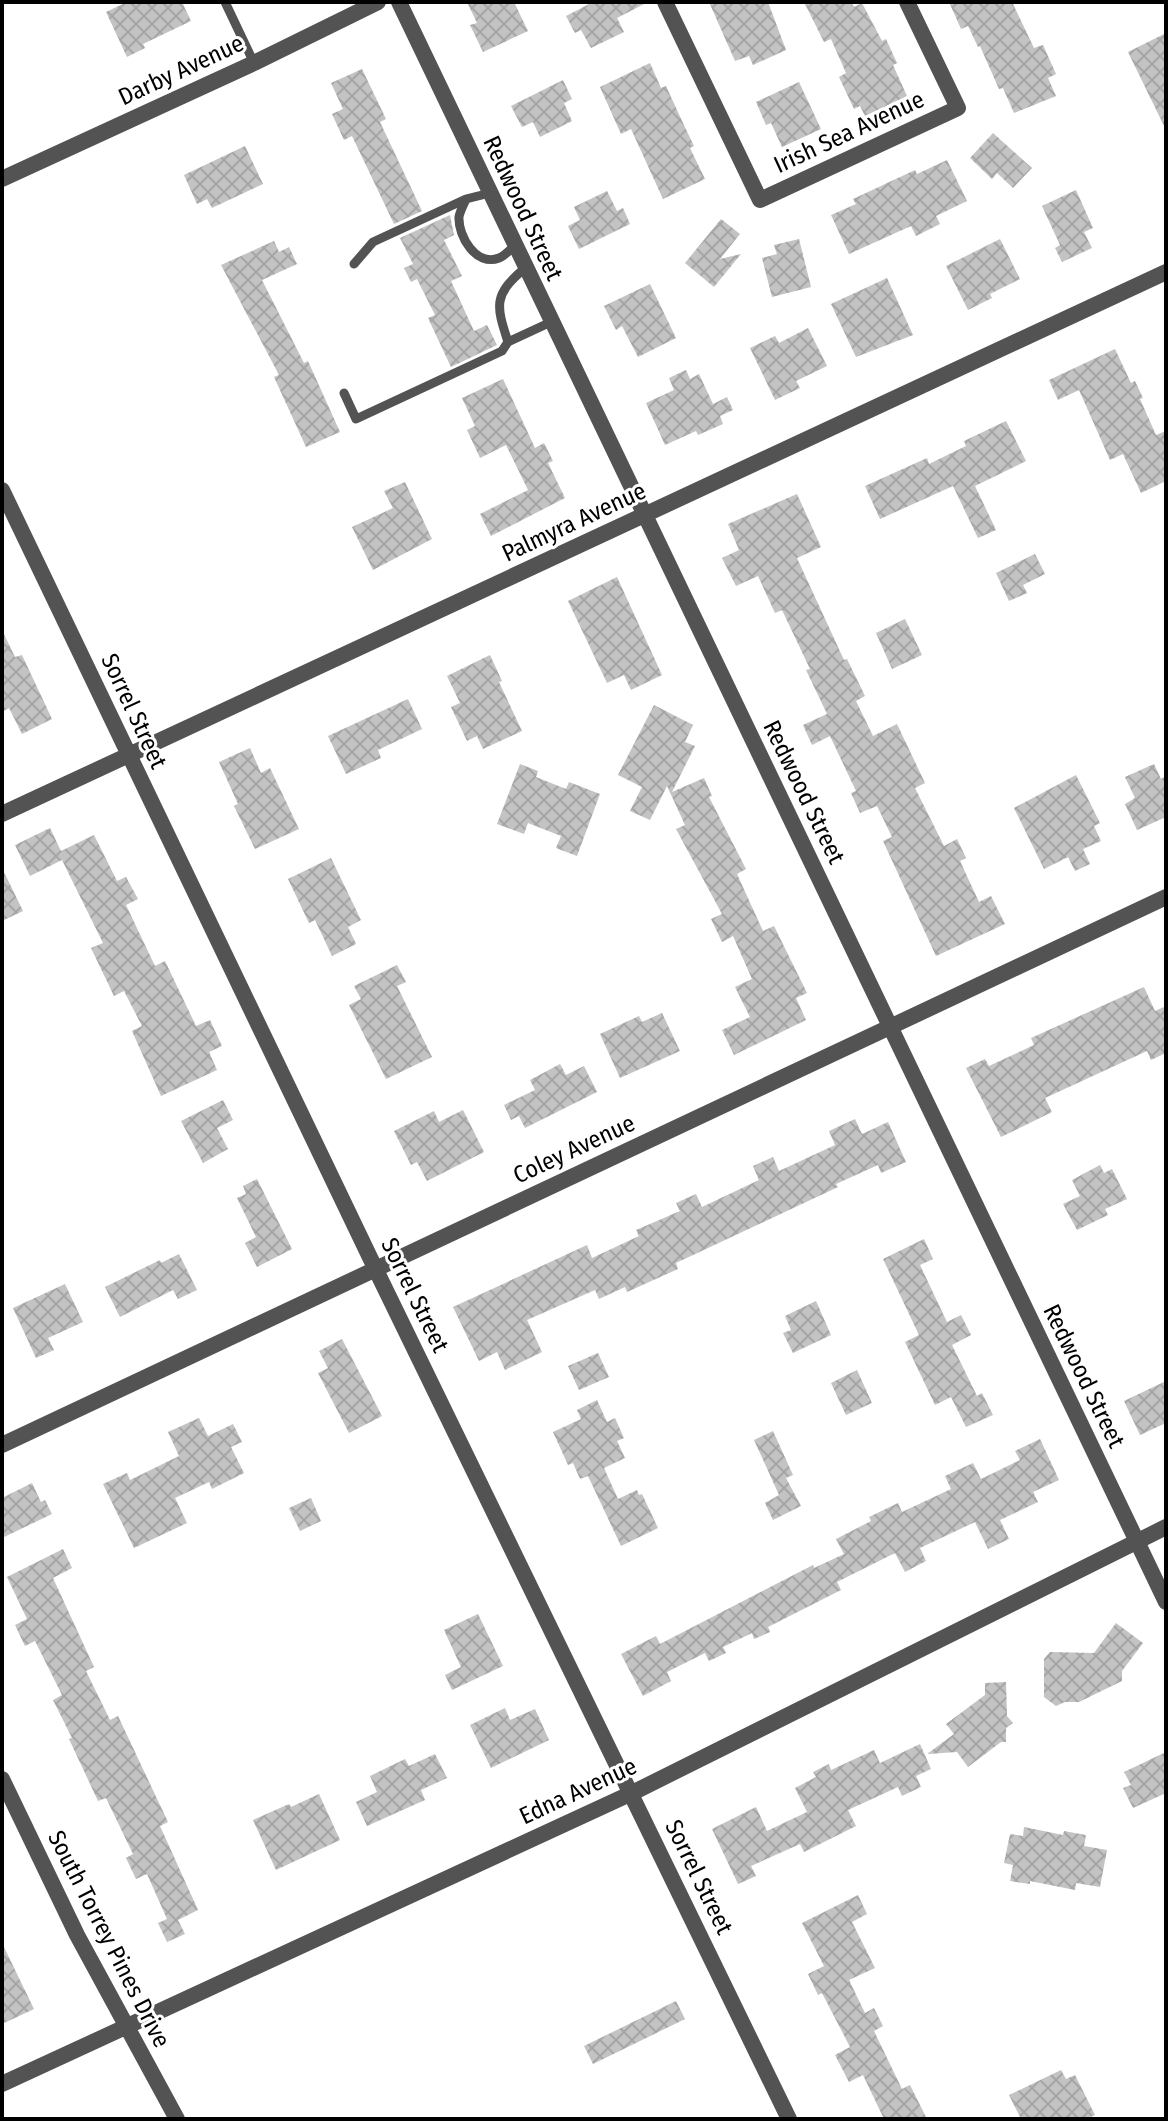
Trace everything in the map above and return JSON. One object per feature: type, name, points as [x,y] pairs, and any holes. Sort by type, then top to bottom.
[{"type":"street","name":"Darby Avenue","points":[[2,179],[378,2]]},
{"type":"street","name":"Redwood Street","points":[[399,2],[1166,1602]]},
{"type":"street","name":"Irish Sea Avenue","points":[[665,2],[760,200],[958,108],[907,2]]},
{"type":"street","name":"Palmyra Avenue","points":[[2,814],[1164,278]]},
{"type":"street","name":"Sorrel Street","points":[[2,490],[376,1270],[789,2119]]},
{"type":"street","name":"Coley Avenue","points":[[2,1445],[1166,897]]},
{"type":"street","name":"Edna Avenue","points":[[2,2084],[632,1793],[1166,1527]]},
{"type":"street","name":"South Torrey Pines Drive","points":[[2,1779],[77,1935],[177,2119]]},
{"type":"lane","points":[[225,2],[254,63]]},
{"type":"lane","points":[[354,264],[373,242],[466,199],[490,193]]},
{"type":"lane","points":[[466,199],[459,215],[467,244],[474,253],[486,259],[498,259],[514,246]]},
{"type":"lane","points":[[508,342],[499,313],[500,295],[506,284],[525,268]]},
{"type":"lane","points":[[344,393],[356,419],[502,351],[508,342],[551,322]]},
{"type":"building","points":[[127,2],[182,2],[191,21],[143,44],[145,48],[127,57],[106,12]]},
{"type":"building","points":[[467,2],[514,2],[528,31],[483,52],[470,25],[477,23]]},
{"type":"building","points":[[593,2],[648,2],[617,18],[624,32],[591,48],[581,30],[575,33],[566,16]]},
{"type":"building","points":[[709,2],[768,2],[786,50],[753,65],[749,56],[735,61]]},
{"type":"building","points":[[804,2],[851,2],[854,7],[862,3],[882,41],[886,39],[897,63],[893,65],[907,96],[865,116],[860,106],[854,109],[839,77],[846,73],[831,39],[824,42]]},
{"type":"building","points":[[949,2],[1012,2],[1034,48],[1043,45],[1056,74],[1048,78],[1056,96],[1014,113],[1003,88],[999,89],[980,46],[968,26],[961,29]]},
{"type":"building","points":[[1166,33],[1166,130],[1128,52]]},
{"type":"building","points":[[650,63],[661,88],[666,86],[694,146],[690,148],[705,179],[663,199],[631,129],[621,134],[600,87]]},
{"type":"building","points":[[362,69],[386,119],[380,122],[422,211],[394,224],[352,136],[344,140],[332,114],[343,109],[331,83]]},
{"type":"building","points":[[563,80],[572,99],[564,103],[572,121],[540,137],[533,122],[522,127],[511,106]]},
{"type":"building","points":[[799,82],[821,129],[782,147],[771,123],[766,125],[756,102]]},
{"type":"building","points":[[993,133],[1032,168],[1013,188],[997,173],[992,179],[970,158]]},
{"type":"building","points":[[245,146],[263,184],[212,208],[207,199],[197,204],[184,175]]},
{"type":"building","points":[[947,160],[967,201],[936,216],[940,224],[916,236],[911,226],[849,254],[831,215],[856,204],[853,199],[915,170],[917,174]]},
{"type":"building","points":[[1076,190],[1093,228],[1084,232],[1092,248],[1062,262],[1055,248],[1060,245],[1042,206]]},
{"type":"building","points":[[607,191],[617,211],[623,208],[630,224],[579,249],[568,226],[580,220],[574,207]]},
{"type":"building","points":[[450,215],[454,235],[444,240],[462,276],[451,281],[474,331],[487,325],[497,345],[451,367],[428,318],[435,315],[417,279],[411,282],[404,268],[413,264],[400,238]]},
{"type":"building","points":[[721,219],[740,234],[720,259],[741,254],[714,287],[685,263]]},
{"type":"building","points":[[799,239],[811,287],[772,297],[762,258],[777,254],[774,245]]},
{"type":"building","points":[[1000,239],[1020,279],[990,294],[992,298],[968,310],[946,266]]},
{"type":"building","points":[[274,241],[279,252],[289,247],[297,264],[262,280],[304,363],[308,361],[340,432],[306,447],[274,377],[279,375],[221,265]]},
{"type":"building","points":[[887,278],[913,335],[856,357],[831,304]]},
{"type":"building","points":[[650,284],[676,338],[638,357],[622,326],[616,330],[604,306]]},
{"type":"building","points":[[808,328],[827,366],[796,381],[800,388],[775,400],[750,348],[775,336],[779,343]]},
{"type":"building","points":[[1115,349],[1131,383],[1135,381],[1156,435],[1166,431],[1166,481],[1141,493],[1123,454],[1110,460],[1079,390],[1058,400],[1049,380]]},
{"type":"building","points":[[686,370],[690,379],[699,374],[713,404],[727,397],[733,410],[720,416],[723,424],[698,435],[696,431],[665,445],[646,403],[674,390],[669,378]]},
{"type":"building","points":[[503,379],[535,448],[544,443],[553,461],[548,463],[565,498],[491,536],[480,514],[528,490],[506,445],[480,458],[467,430],[475,426],[462,398]]},
{"type":"building","points":[[1006,421],[1026,461],[975,486],[996,530],[978,538],[953,486],[880,519],[865,486],[927,458],[929,464],[966,446],[964,441]]},
{"type":"building","points":[[405,482],[432,539],[373,570],[352,527],[393,508],[384,491]]},
{"type":"building","points":[[797,494],[821,547],[797,558],[844,660],[847,659],[865,696],[856,701],[873,736],[897,724],[925,783],[915,788],[944,846],[957,839],[966,858],[960,861],[979,902],[991,896],[1005,924],[936,956],[883,841],[892,837],[877,806],[860,813],[851,793],[856,791],[830,736],[812,745],[803,725],[827,714],[782,610],[775,613],[758,576],[736,586],[722,558],[739,550],[728,524]]},
{"type":"building","points":[[1035,554],[1045,574],[1023,585],[1027,593],[1009,601],[996,573]]},
{"type":"building","points":[[617,577],[662,675],[631,690],[624,675],[607,683],[568,601]]},
{"type":"building","points":[[905,619],[922,655],[892,669],[876,633]]},
{"type":"building","points":[[2,630],[15,657],[22,655],[52,719],[22,734],[9,708],[2,712]]},
{"type":"building","points":[[490,655],[522,731],[483,749],[477,736],[467,741],[451,707],[460,703],[447,676]]},
{"type":"building","points":[[408,699],[422,729],[378,750],[381,758],[346,774],[328,736]]},
{"type":"building","points":[[654,705],[693,725],[685,742],[695,746],[672,792],[704,778],[712,796],[709,797],[746,869],[737,874],[763,931],[774,926],[807,993],[796,998],[806,1020],[734,1055],[722,1030],[750,1017],[735,987],[752,979],[733,936],[722,942],[711,919],[722,914],[676,829],[685,825],[667,786],[650,820],[630,811],[642,787],[618,775]]},
{"type":"building","points":[[250,748],[261,773],[270,768],[299,829],[255,849],[234,806],[238,804],[219,762]]},
{"type":"building","points":[[520,764],[538,771],[536,777],[566,789],[569,782],[600,794],[577,856],[556,848],[561,836],[528,823],[524,834],[497,824]]},
{"type":"building","points":[[1154,764],[1161,779],[1166,776],[1166,817],[1137,830],[1125,804],[1135,798],[1125,777]]},
{"type":"building","points":[[1076,775],[1100,823],[1094,826],[1101,841],[1083,849],[1090,864],[1075,871],[1068,857],[1044,869],[1014,808]]},
{"type":"building","points":[[50,828],[61,851],[94,835],[117,881],[126,877],[138,899],[126,905],[155,966],[165,961],[196,1026],[210,1020],[222,1046],[209,1052],[217,1070],[161,1096],[132,1031],[142,1026],[124,991],[114,996],[91,948],[103,943],[62,860],[30,876],[15,845]]},
{"type":"building","points":[[331,858],[361,920],[348,927],[356,944],[332,956],[315,920],[309,923],[288,879]]},
{"type":"building","points":[[2,868],[23,911],[2,921]]},
{"type":"building","points":[[397,965],[406,982],[397,986],[432,1057],[386,1079],[349,1005],[361,999],[354,986]]},
{"type":"building","points":[[1144,987],[1155,1011],[1166,1006],[1166,1053],[1151,1060],[1147,1051],[1045,1098],[1052,1112],[1001,1137],[966,1068],[985,1059],[989,1066],[1034,1045],[1031,1038]]},
{"type":"building","points":[[662,1013],[680,1051],[620,1078],[600,1034],[639,1016],[642,1022]]},
{"type":"building","points":[[560,1064],[566,1075],[584,1066],[597,1092],[525,1128],[519,1116],[511,1120],[504,1105],[535,1090],[530,1080]]},
{"type":"building","points":[[223,1100],[233,1120],[217,1128],[228,1149],[203,1163],[181,1121]]},
{"type":"building","points":[[463,1110],[484,1152],[427,1181],[417,1162],[411,1165],[394,1131],[434,1111],[439,1122]]},
{"type":"building","points":[[855,1119],[862,1134],[888,1122],[906,1162],[881,1173],[878,1165],[836,1184],[838,1187],[676,1263],[678,1269],[627,1292],[625,1287],[599,1299],[595,1290],[527,1320],[542,1352],[505,1370],[497,1352],[479,1361],[453,1307],[587,1245],[592,1258],[639,1236],[636,1230],[680,1211],[676,1203],[696,1194],[702,1207],[759,1180],[753,1166],[773,1157],[779,1171],[835,1145],[829,1131]]},
{"type":"building","points":[[1100,1165],[1104,1173],[1112,1169],[1127,1199],[1105,1209],[1108,1215],[1077,1230],[1063,1204],[1080,1196],[1072,1180]]},
{"type":"building","points":[[257,1179],[292,1249],[257,1267],[245,1243],[256,1237],[237,1198],[246,1194],[243,1186]]},
{"type":"building","points":[[924,1239],[933,1259],[920,1265],[947,1322],[961,1315],[971,1335],[952,1345],[977,1396],[982,1393],[993,1415],[966,1427],[951,1397],[935,1405],[905,1342],[919,1335],[883,1259]]},
{"type":"building","points":[[179,1254],[197,1290],[178,1299],[173,1290],[120,1317],[105,1287]]},
{"type":"building","points":[[65,1284],[83,1322],[48,1338],[54,1350],[36,1358],[13,1308]]},
{"type":"building","points":[[816,1301],[831,1335],[793,1353],[783,1333],[791,1330],[785,1316]]},
{"type":"building","points":[[342,1339],[382,1416],[349,1433],[318,1373],[328,1368],[319,1351]]},
{"type":"building","points":[[598,1353],[609,1377],[579,1390],[568,1366]]},
{"type":"building","points":[[857,1370],[872,1403],[846,1415],[831,1383]]},
{"type":"building","points":[[1166,1381],[1166,1423],[1140,1435],[1124,1401]]},
{"type":"building","points":[[597,1400],[607,1422],[615,1418],[624,1438],[617,1441],[625,1458],[604,1468],[618,1499],[637,1490],[639,1495],[642,1494],[658,1528],[621,1546],[588,1476],[580,1479],[573,1463],[568,1465],[553,1432],[581,1419],[577,1410]]},
{"type":"building","points":[[199,1418],[208,1436],[233,1424],[242,1442],[231,1447],[244,1473],[212,1489],[209,1482],[175,1498],[187,1523],[134,1548],[103,1484],[127,1473],[130,1480],[179,1456],[168,1432]]},
{"type":"building","points":[[773,1431],[793,1475],[786,1478],[801,1506],[773,1520],[765,1503],[779,1495],[754,1440]]},
{"type":"building","points":[[1040,1439],[1059,1480],[1033,1492],[1038,1502],[1000,1520],[1009,1539],[988,1549],[975,1522],[920,1548],[926,1561],[905,1572],[895,1553],[837,1582],[841,1590],[768,1627],[770,1632],[754,1639],[752,1633],[723,1647],[726,1653],[709,1661],[705,1653],[667,1672],[671,1681],[643,1696],[621,1654],[656,1636],[660,1644],[813,1565],[814,1568],[844,1554],[836,1539],[871,1521],[869,1517],[898,1503],[902,1512],[951,1489],[945,1476],[973,1463],[981,1479],[1020,1460],[1015,1451]]},
{"type":"building","points":[[32,1483],[41,1502],[45,1500],[52,1514],[2,1538],[2,1498]]},
{"type":"building","points":[[311,1498],[321,1521],[300,1531],[289,1508]]},
{"type":"building","points":[[63,1549],[72,1568],[53,1578],[94,1667],[86,1671],[110,1720],[118,1716],[168,1822],[160,1826],[198,1910],[178,1920],[185,1934],[167,1942],[158,1923],[167,1919],[147,1874],[136,1879],[126,1858],[133,1854],[106,1798],[98,1801],[69,1739],[72,1738],[53,1700],[62,1695],[35,1641],[25,1646],[15,1625],[27,1619],[7,1577]]},
{"type":"building","points":[[478,1614],[503,1666],[452,1690],[445,1675],[461,1667],[444,1630]]},
{"type":"building","points":[[1116,1623],[1143,1643],[1122,1671],[1122,1681],[1079,1702],[1056,1706],[1044,1697],[1044,1659],[1050,1652],[1094,1653]]},
{"type":"building","points":[[1006,1682],[1007,1716],[1013,1723],[1006,1728],[1006,1742],[1001,1742],[968,1767],[957,1752],[927,1754],[954,1734],[946,1724],[985,1695],[985,1683]]},
{"type":"building","points":[[505,1708],[510,1720],[535,1709],[549,1740],[491,1768],[470,1725]]},
{"type":"building","points":[[920,1744],[931,1769],[916,1776],[921,1787],[902,1796],[898,1787],[848,1810],[856,1826],[804,1852],[800,1844],[751,1866],[756,1876],[738,1884],[712,1829],[756,1807],[767,1831],[807,1812],[795,1788],[816,1777],[813,1772],[829,1764],[831,1770],[874,1750],[880,1763]]},
{"type":"building","points":[[1166,1752],[1166,1793],[1133,1808],[1123,1788],[1131,1785],[1124,1772]]},
{"type":"building","points":[[435,1754],[447,1778],[421,1790],[425,1800],[367,1826],[356,1802],[377,1792],[370,1776],[405,1759],[409,1766]]},
{"type":"building","points":[[319,1794],[340,1840],[276,1870],[253,1820]]},
{"type":"building","points":[[1024,1827],[1063,1835],[1064,1831],[1086,1835],[1084,1846],[1107,1850],[1100,1887],[1076,1883],[1075,1890],[1030,1881],[1030,1884],[1010,1881],[1013,1865],[1004,1863],[1010,1834],[1023,1836]]},
{"type":"building","points":[[858,1895],[867,1914],[852,1922],[875,1968],[849,1980],[865,2013],[874,2008],[883,2026],[874,2031],[902,2089],[910,2085],[927,2119],[884,2119],[863,2075],[849,2082],[835,2055],[850,2047],[822,1993],[818,1995],[808,1974],[824,1966],[802,1923]]},
{"type":"building","points":[[2,1943],[34,2009],[2,2024]]},
{"type":"building","points":[[676,2001],[685,2019],[593,2064],[584,2046]]},
{"type":"building","points":[[1061,2070],[1066,2079],[1075,2075],[1095,2115],[1086,2119],[1021,2119],[1009,2095]]}]
